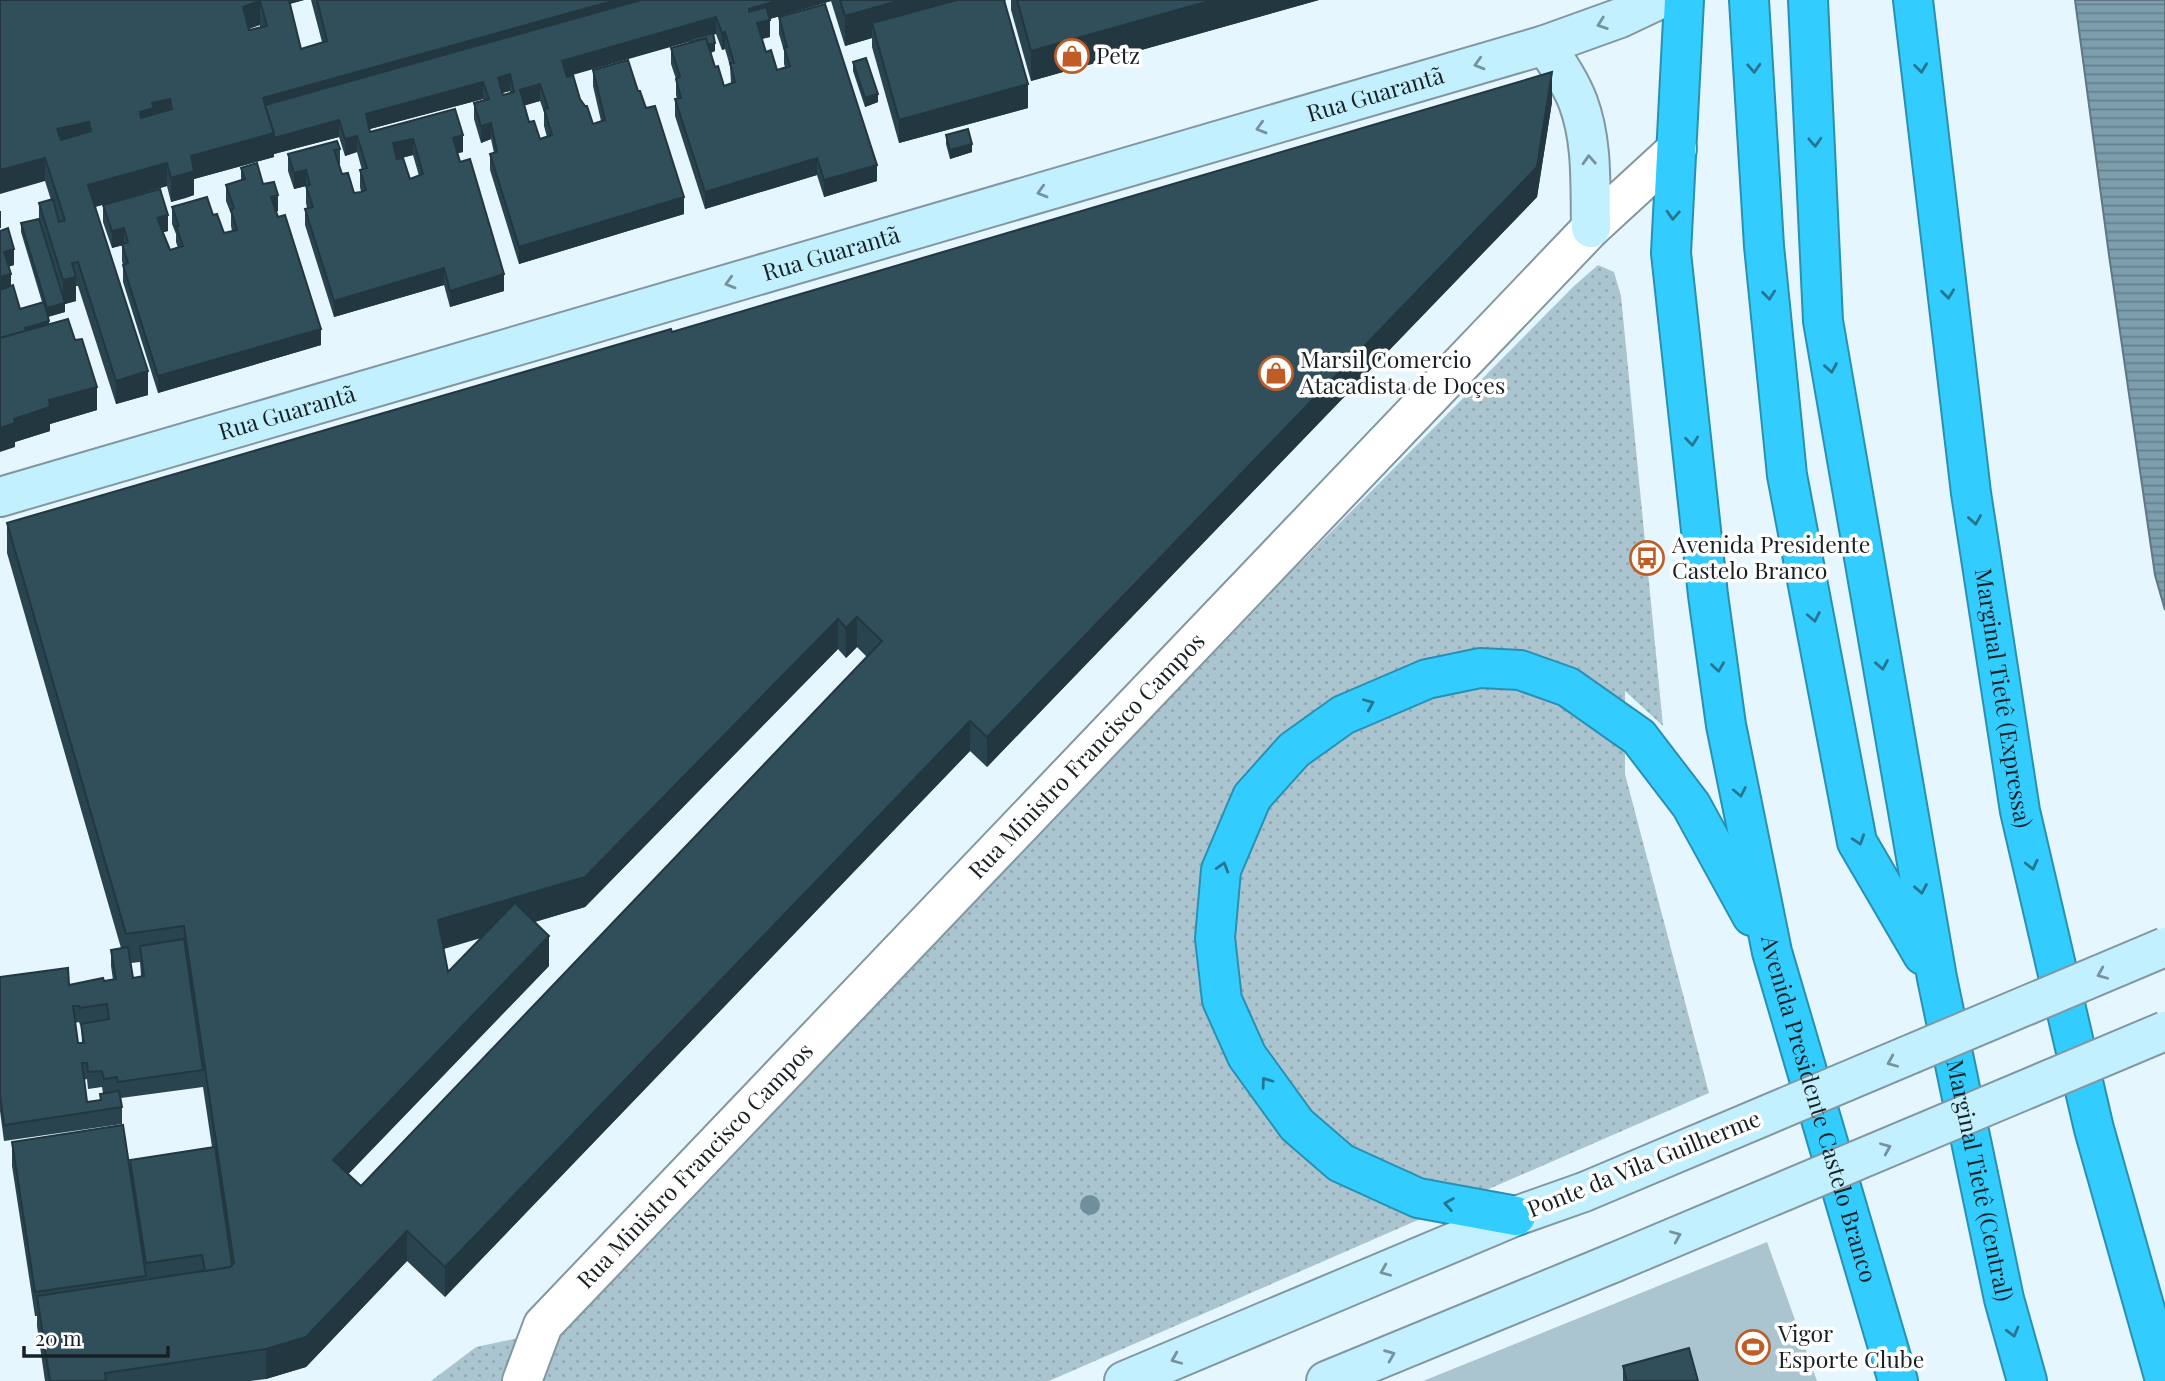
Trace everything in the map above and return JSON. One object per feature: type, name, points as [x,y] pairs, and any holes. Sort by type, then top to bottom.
[{"type":"highway","name":"Avenida Presidente Castelo Branco","points":[[1684,0],[1671,253],[1708,595],[1726,725],[1772,953],[1898,1381]]},
{"type":"highway","points":[[1749,0],[1763,246],[1787,475],[1857,842],[1937,978]]},
{"type":"highway","name":"Marginal Tietê (Central)","points":[[1808,0],[1823,321],[1937,978],[2004,1299],[2027,1381]]},
{"type":"highway","name":"Marginal Tietê (Expressa)","points":[[1913,0],[1971,493],[2020,811],[2094,1129],[2165,1380]]},
{"type":"highway","points":[[1516,1216],[1418,1198],[1341,1163],[1297,1125],[1247,1056],[1222,1000],[1215,937],[1221,870],[1252,797],[1294,750],[1343,715],[1427,679],[1480,668],[1520,670],[1568,687],[1639,737],[1692,805],[1772,953]]},
{"type":"main road","name":"Rua Guarantã","points":[[0,497],[1545,45],[1620,18],[1658,0]]},
{"type":"main road","points":[[1545,45],[1564,73],[1578,103],[1589,155],[1591,228]]},
{"type":"main road","name":"Ponte da Vila Guilherme","points":[[1124,1381],[1516,1216],[1584,1192],[2165,947]]},
{"type":"main road","points":[[1326,1381],[2165,1031]]},
{"type":"street","name":"Rua Ministro Francisco Campos","points":[[522,1381],[542,1325],[1591,228],[1677,149]]},
{"type":"shaded area","points":[[2075,0],[2165,0],[2165,610],[2155,575]]},
{"type":"shaded area","points":[[1598,265],[1614,272],[1621,296],[1663,726],[1625,691],[1625,774],[1709,1093],[1049,1381],[431,1381],[476,1347],[538,1334],[1574,286]]},
{"type":"shaded area","points":[[1767,1242],[1817,1381],[1423,1381]]},
{"type":"building","points":[[0,0],[289,0],[301,49],[327,41],[317,0],[616,0],[263,98],[274,133],[191,156],[194,171],[171,178],[167,163],[88,185],[148,371],[116,381],[78,262],[72,263],[76,277],[63,280],[39,203],[53,199],[59,222],[65,220],[45,158],[0,170]],"holes":[[[260,1],[267,26],[249,30],[243,7]],[[170,99],[172,109],[141,118],[140,112],[154,108],[152,103]],[[89,122],[91,131],[61,140],[57,129]]]},
{"type":"building","points":[[641,0],[779,0],[749,9],[749,12],[766,7],[770,20],[757,23],[766,52],[771,50],[777,70],[790,66],[779,17],[825,4],[877,165],[824,180],[817,158],[705,192],[675,99],[681,98],[676,79],[680,77],[671,48],[706,38],[724,86],[735,82],[730,63],[734,63],[725,32],[722,33],[716,17],[562,61],[567,77],[573,75],[580,99],[587,106],[593,124],[605,120],[593,70],[628,60],[646,108],[655,106],[684,197],[519,247],[490,154],[497,152],[491,123],[481,126],[474,103],[489,99],[483,82],[366,114],[370,132],[455,109],[463,135],[453,138],[460,162],[470,159],[504,274],[450,291],[444,268],[334,301],[305,209],[313,207],[306,186],[310,185],[306,170],[294,173],[288,154],[337,141],[340,149],[334,150],[342,174],[348,173],[354,193],[361,192],[366,190],[360,170],[367,168],[357,136],[345,139],[339,120],[274,138],[265,105]],"holes":[[[510,74],[514,92],[503,95],[498,78]],[[540,84],[548,108],[544,109],[552,135],[540,139],[534,121],[529,122],[520,90]],[[413,139],[423,174],[410,179],[403,158],[397,159],[393,143]]]},
{"type":"building","points":[[840,0],[901,0],[845,16]]},
{"type":"building","points":[[957,0],[1004,0],[1028,84],[899,120],[872,23]]},
{"type":"building","points":[[1017,0],[1213,0],[1031,51]]},
{"type":"building","points":[[713,33],[715,43],[708,45],[706,38],[692,42],[690,39]]},
{"type":"building","points":[[866,58],[878,94],[865,98],[853,62]]},
{"type":"building","points":[[1552,72],[1537,167],[987,737],[970,721],[445,1267],[407,1231],[306,1337],[266,1349],[105,1373],[106,1381],[50,1381],[37,1296],[230,1267],[234,1263],[184,926],[126,934],[7,523],[671,329],[672,332]],"holes":[[[857,617],[882,641],[361,1186],[333,1160],[549,936],[515,903],[448,972],[438,920],[585,877],[838,619],[846,628]]]},
{"type":"building","points":[[968,129],[972,144],[950,150],[946,135]]},
{"type":"building","points":[[257,163],[263,184],[274,182],[278,195],[271,197],[278,217],[285,215],[321,329],[158,376],[123,265],[128,263],[122,244],[128,242],[124,228],[112,231],[103,205],[160,189],[168,215],[157,218],[170,250],[183,246],[172,207],[207,197],[213,215],[217,214],[224,233],[237,230],[231,210],[234,208],[226,185],[245,179],[241,168]]},
{"type":"building","points":[[39,219],[65,303],[47,308],[21,223]]},
{"type":"building","points":[[8,228],[14,249],[4,252],[11,274],[0,277],[0,231]]},
{"type":"building","points":[[13,285],[20,309],[44,302],[49,321],[0,338],[0,290]]},
{"type":"building","points":[[68,319],[75,340],[82,339],[97,387],[49,400],[50,407],[14,419],[15,423],[0,428],[0,338]]},
{"type":"building","points":[[184,939],[203,1070],[118,1082],[117,1077],[104,1079],[102,1071],[88,1072],[87,1063],[82,1063],[87,1102],[101,1100],[100,1094],[119,1091],[122,1107],[4,1125],[0,1095],[0,977],[68,968],[69,985],[103,978],[104,981],[116,979],[111,950],[128,947],[133,978],[144,976],[140,946]],"holes":[[[107,1004],[109,1019],[81,1024],[84,1043],[78,1043],[73,1006],[80,1008]]]},
{"type":"building","points":[[123,1125],[146,1276],[35,1292],[12,1142]]},
{"type":"building","points":[[215,1147],[232,1265],[205,1271],[202,1255],[146,1263],[130,1160]]},
{"type":"building","points":[[1689,1348],[1698,1381],[1627,1381],[1623,1366]]},
{"type":"place","name":"Petz","points":[[1072,56]]},
{"type":"place","name":"Marsil Comercio Atacadista de Doçes","points":[[1276,373]]},
{"type":"place","name":"Avenida Presidente Castelo Branco","points":[[1647,558]]},
{"type":"place","name":"Vigor Esporte Clube","points":[[1753,1347]]}]
